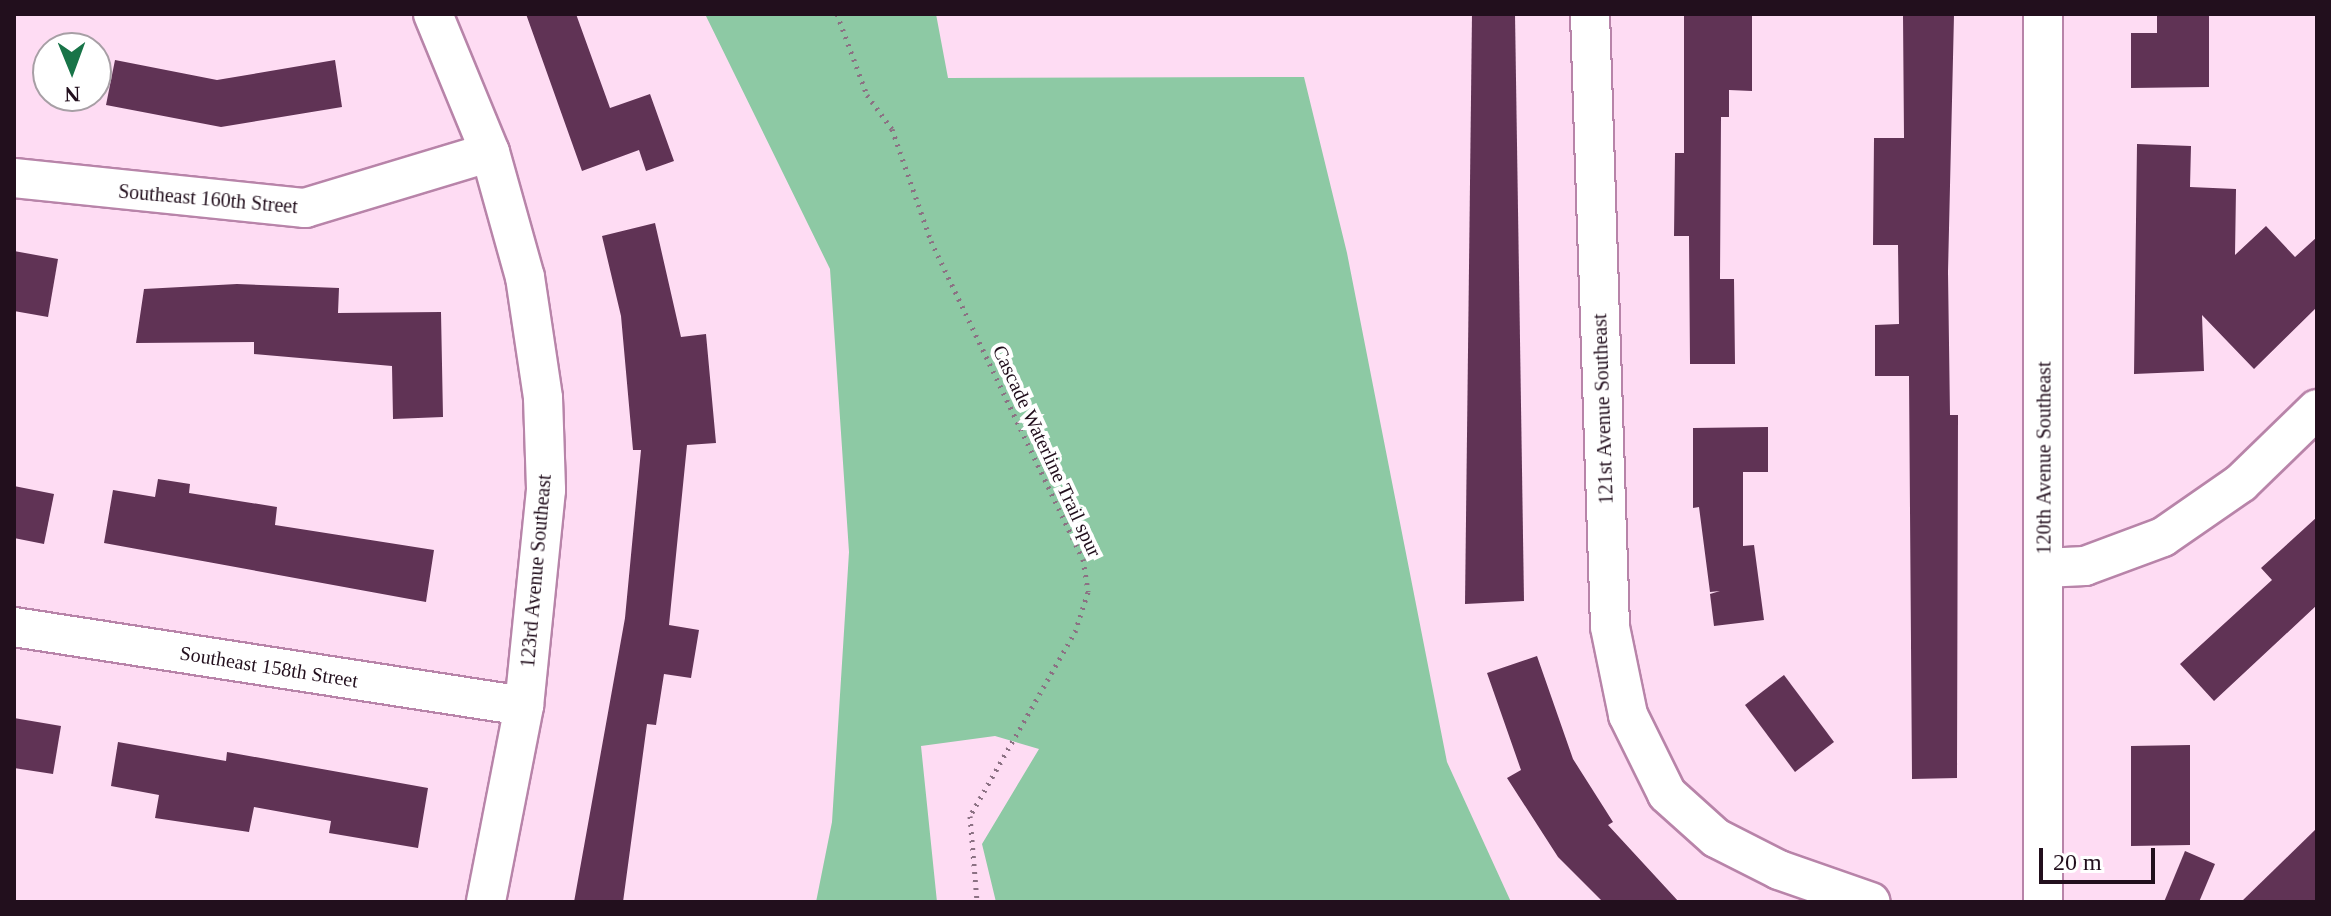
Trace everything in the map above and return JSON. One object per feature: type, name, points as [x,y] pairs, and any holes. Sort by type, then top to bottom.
[{"type":"street","name":"123rd Avenue Southeast","points":[[433,14],[490,152],[525,277],[543,398],[546,490],[524,706],[486,902]]},
{"type":"street","name":"121st Avenue Southeast","points":[[1590,14],[1610,627],[1628,715],[1667,794],[1716,838],[1779,870],[1871,902]]},
{"type":"street","name":"120th Avenue Southeast","points":[[2043,14],[2043,902]]},
{"type":"street","name":"Southeast 160th Street","points":[[14,178],[305,208],[490,152]]},
{"type":"street","points":[[2044,568],[2085,566],[2163,537],[2241,483],[2317,409]]},
{"type":"street","name":"Southeast 158th Street","points":[[14,627],[524,706]]},
{"type":"path","name":"Cascade Waterline Trail spur","points":[[837,14],[867,95],[892,129],[931,241],[1083,559],[1088,592],[1076,630],[970,816],[977,902]]},
{"type":"green space","points":[[705,14],[936,14],[948,78],[1304,77],[1347,253],[1447,762],[1511,902],[996,902],[982,844],[1039,749],[995,736],[921,746],[937,902],[816,902],[832,822],[849,552],[830,269]]},
{"type":"building","points":[[526,14],[576,14],[610,108],[650,94],[674,161],[646,171],[639,150],[582,171]]},
{"type":"building","points":[[1472,14],[1515,14],[1524,601],[1465,604]]},
{"type":"building","points":[[1684,14],[1752,14],[1752,91],[1729,90],[1729,117],[1721,117],[1720,279],[1734,279],[1735,364],[1690,364],[1689,236],[1674,236],[1675,153],[1684,153]]},
{"type":"building","points":[[2157,14],[2209,14],[2209,87],[2131,88],[2131,33],[2157,33]]},
{"type":"building","points":[[1954,15],[1948,272],[1950,415],[1958,415],[1957,778],[1912,779],[1909,376],[1875,376],[1875,325],[1899,324],[1898,245],[1873,245],[1874,138],[1904,138],[1903,16]]},
{"type":"building","points":[[115,60],[217,80],[335,60],[342,107],[221,127],[112,106]]},
{"type":"building","points":[[2137,144],[2191,146],[2190,187],[2236,189],[2235,255],[2266,226],[2295,257],[2317,237],[2317,307],[2254,369],[2202,315],[2204,371],[2134,374]]},
{"type":"building","points":[[655,223],[681,337],[706,334],[716,443],[687,445],[669,625],[699,630],[691,678],[664,674],[656,725],[647,724],[623,902],[574,902],[625,618],[641,450],[633,450],[621,316],[602,236]]},
{"type":"building","points":[[14,251],[58,259],[48,317],[14,311]]},
{"type":"building","points":[[237,284],[339,288],[338,313],[441,312],[443,417],[393,419],[392,366],[254,354],[254,342],[136,343],[144,289]]},
{"type":"building","points":[[1768,427],[1768,472],[1743,472],[1743,546],[1754,545],[1764,620],[1714,626],[1710,594],[1720,591],[1710,592],[1699,507],[1693,508],[1693,428]]},
{"type":"building","points":[[158,479],[190,484],[189,493],[277,507],[275,525],[434,550],[426,602],[104,543],[113,490],[155,497]]},
{"type":"building","points":[[14,486],[54,494],[44,544],[14,538]]},
{"type":"building","points":[[2317,517],[2317,605],[2214,701],[2180,664],[2272,580],[2261,568]]},
{"type":"building","points":[[1537,656],[1573,759],[1613,822],[1608,825],[1679,902],[1603,902],[1558,857],[1507,778],[1521,770],[1487,673]]},
{"type":"building","points":[[1784,675],[1834,742],[1795,772],[1745,705]]},
{"type":"building","points":[[14,718],[61,726],[53,774],[14,768]]},
{"type":"building","points":[[118,742],[226,761],[227,752],[428,788],[418,848],[329,833],[331,821],[254,807],[249,832],[155,818],[159,795],[111,786]]},
{"type":"building","points":[[2190,745],[2190,845],[2131,846],[2131,746]]},
{"type":"building","points":[[2317,828],[2317,902],[2241,902]]},
{"type":"building","points":[[2185,851],[2215,864],[2199,902],[2164,902]]}]
